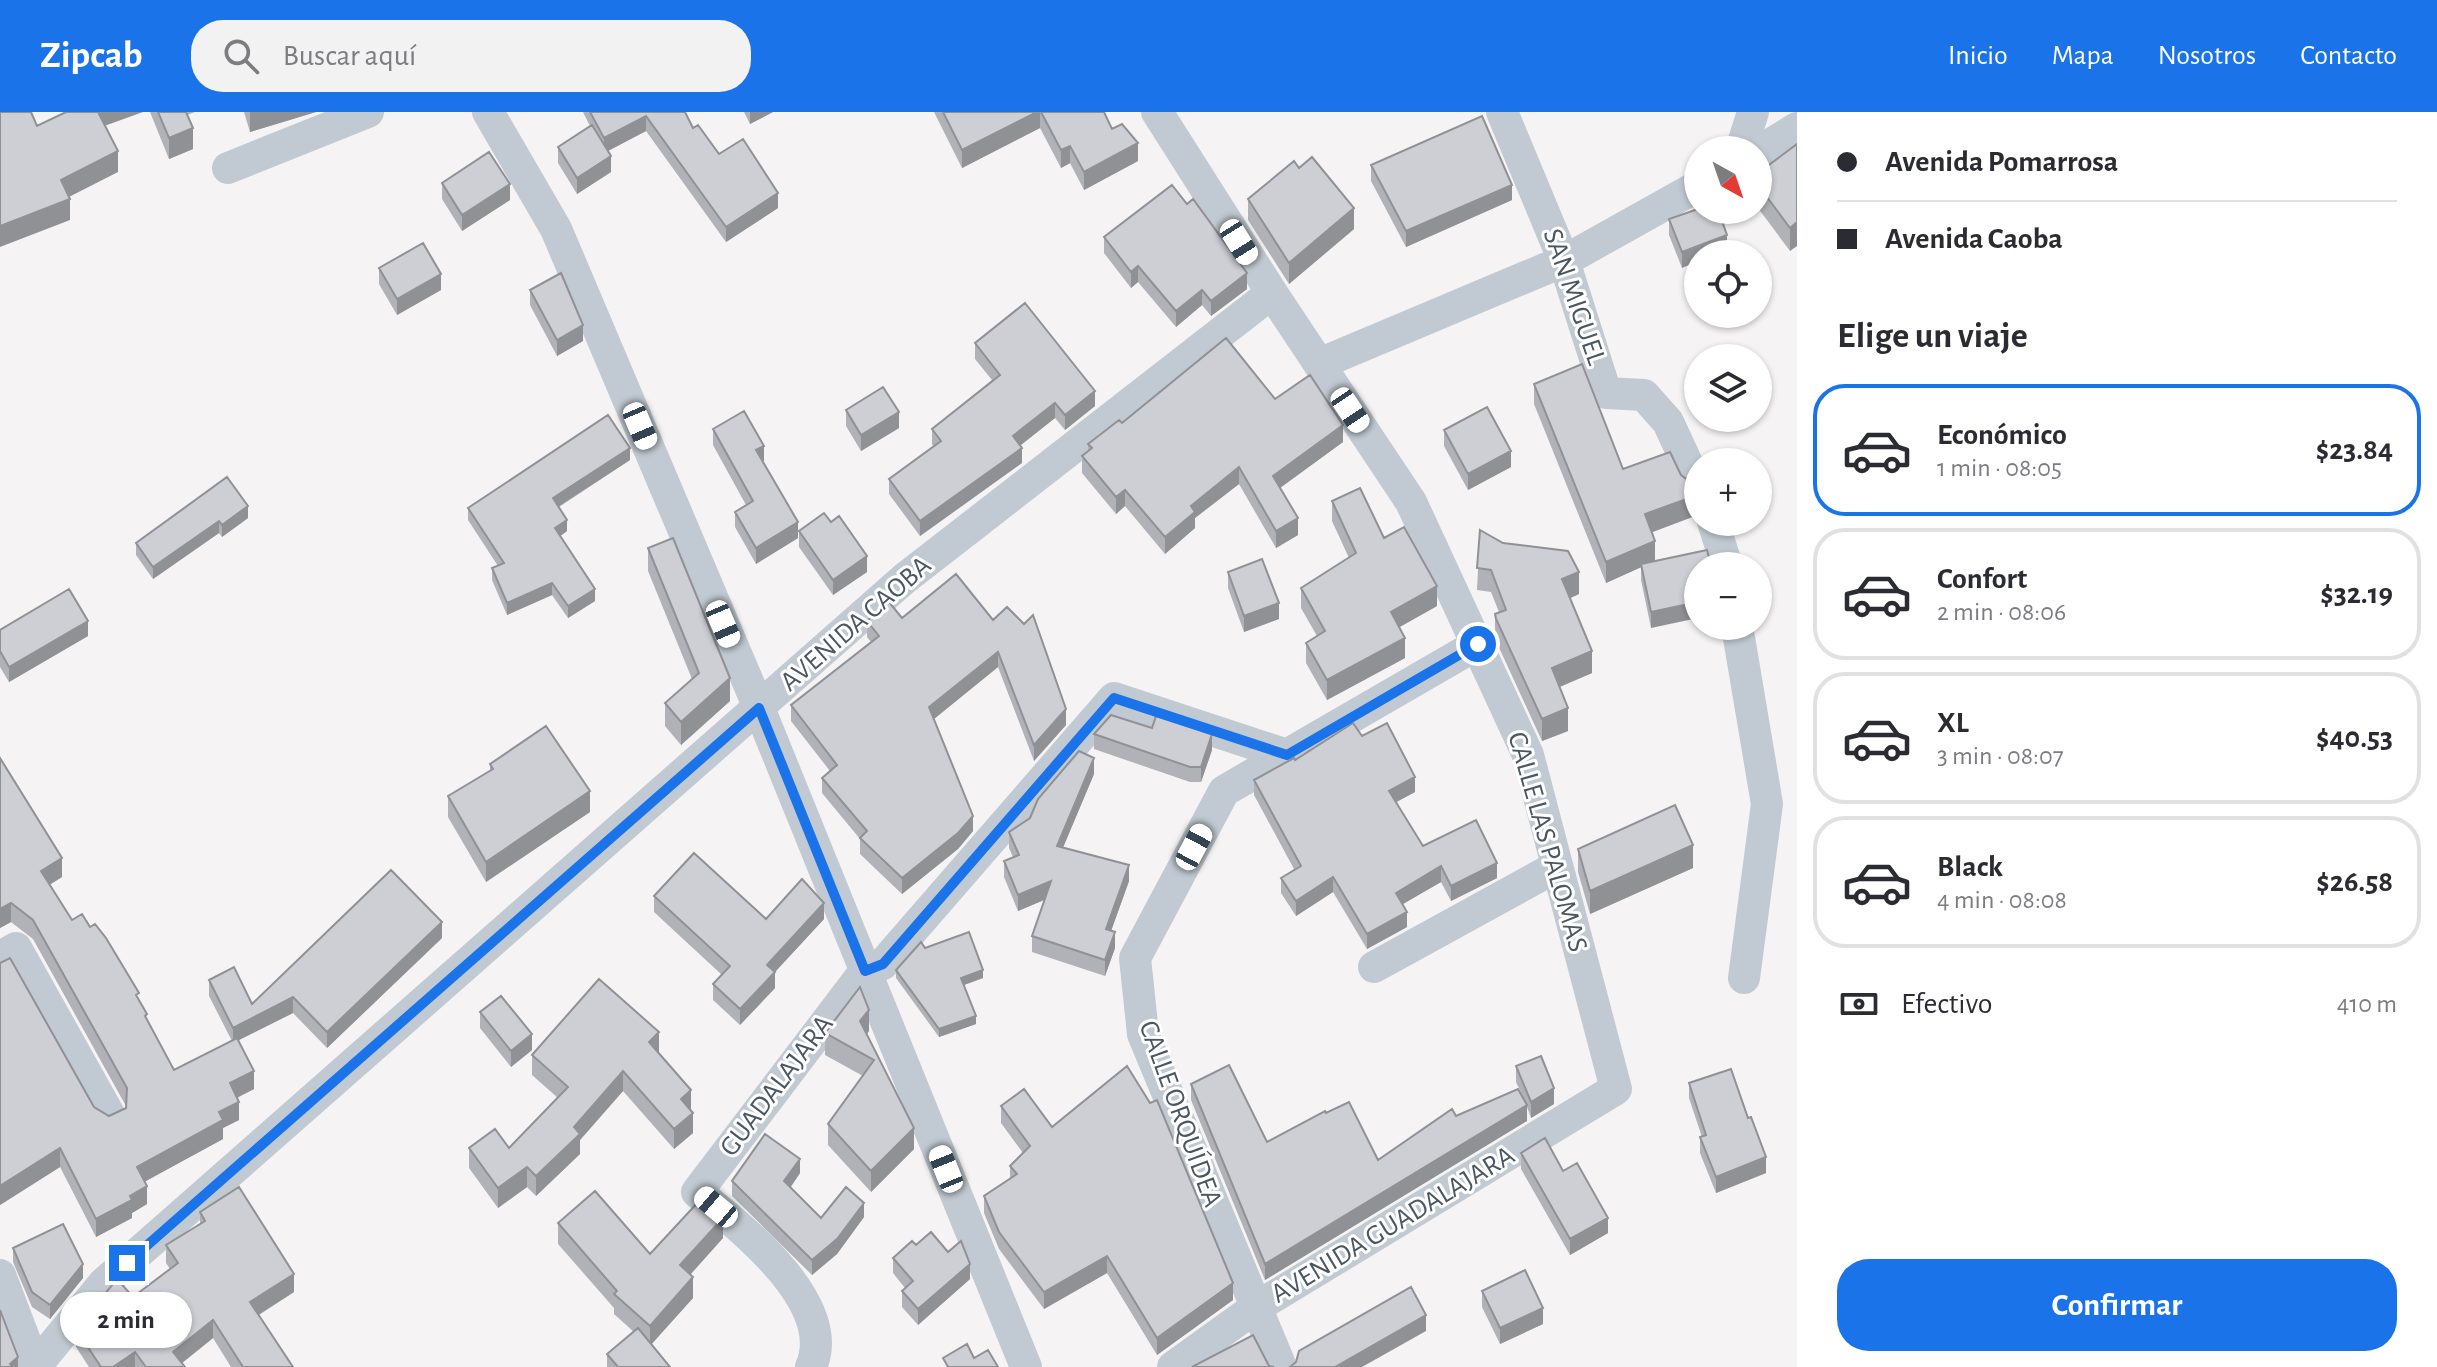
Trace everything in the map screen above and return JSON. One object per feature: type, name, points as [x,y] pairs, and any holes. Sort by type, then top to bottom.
[{"type":"street","points":[[228,168],[368,112]]},
{"type":"street","points":[[488,112],[556,229],[759,708],[874,967],[1026,1367]]},
{"type":"street","name":"CALLE LAS PALOMAS","points":[[1157,112],[1272,293],[1411,502],[1478,644],[1528,755],[1616,1089]]},
{"type":"street","name":"SAN MIGUEL","points":[[1502,112],[1564,261],[1606,393],[1644,395],[1668,422],[1684,457]]},
{"type":"street","points":[[1745,136],[1753,112]]},
{"type":"street","points":[[1772,143],[1797,128]]},
{"type":"street","points":[[1319,364],[1564,261],[1684,194]]},
{"type":"street","name":"AVENIDA CAOBA","points":[[35,1367],[104,1283],[904,579],[1272,293]]},
{"type":"street","points":[[1739,640],[1767,804],[1744,978]]},
{"type":"street","points":[[874,967],[1114,698],[1287,755],[1478,644]]},
{"type":"street","name":"CALLE ORQUÍDEA","points":[[1281,1367],[1143,1034],[1135,958],[1224,791],[1287,755]]},
{"type":"street","points":[[1374,967],[1556,867]]},
{"type":"street","points":[[8,952],[110,1116]]},
{"type":"street","name":"GUADALAJARA","points":[[811,1367],[816,1355],[815,1324],[771,1254],[697,1192],[874,967]]},
{"type":"street","name":"AVENIDA GUADALAJARA","points":[[1173,1367],[1255,1308],[1616,1089]]},
{"type":"street","points":[[0,1275],[35,1367]]},
{"type":"building","points":[[0,112],[31,112],[37,126],[66,112],[98,112],[118,151],[61,180],[70,199],[0,226]]},
{"type":"building","points":[[158,112],[186,112],[193,128],[169,138]]},
{"type":"building","points":[[590,112],[685,112],[693,128],[698,125],[719,154],[743,139],[778,193],[726,227],[646,116],[604,138]]},
{"type":"building","points":[[943,112],[1037,112],[962,150]]},
{"type":"building","points":[[1041,112],[1104,112],[1112,129],[1122,124],[1138,143],[1084,172],[1070,146],[1061,150]]},
{"type":"building","points":[[1482,116],[1512,185],[1406,231],[1371,165]]},
{"type":"building","points":[[592,125],[611,156],[577,178],[558,147]]},
{"type":"building","points":[[1797,144],[1797,222],[1790,228],[1772,204],[1772,163]]},
{"type":"building","points":[[489,152],[510,184],[462,215],[442,183]]},
{"type":"building","points":[[1312,157],[1354,208],[1289,263],[1248,199],[1294,161],[1299,168]]},
{"type":"building","points":[[1172,185],[1187,204],[1193,199],[1247,273],[1211,301],[1202,290],[1176,311],[1138,266],[1131,272],[1104,237]]},
{"type":"building","points":[[1684,214],[1684,224],[1723,224],[1727,235],[1714,240],[1684,240],[1682,252],[1669,219]]},
{"type":"building","points":[[423,243],[441,274],[397,299],[379,268]]},
{"type":"building","points":[[561,273],[583,325],[557,340],[530,290]]},
{"type":"building","points":[[1025,303],[1095,391],[1065,415],[1055,403],[1013,436],[1022,448],[920,521],[889,479],[941,441],[932,429],[1000,375],[975,343]]},
{"type":"building","points":[[1226,338],[1275,399],[1310,375],[1343,425],[1273,476],[1298,518],[1276,531],[1239,467],[1191,506],[1195,512],[1165,537],[1125,490],[1116,497],[1082,456],[1092,448],[1088,444],[1119,420],[1122,423]]},
{"type":"building","points":[[1582,364],[1623,469],[1670,452],[1684,477],[1684,500],[1645,514],[1655,541],[1606,562],[1534,384]]},
{"type":"building","points":[[883,387],[899,412],[861,435],[846,410]]},
{"type":"building","points":[[1487,407],[1511,451],[1468,474],[1444,430]]},
{"type":"building","points":[[744,411],[764,446],[756,450],[798,522],[756,548],[735,512],[753,501],[713,429]]},
{"type":"building","points":[[608,415],[630,448],[553,498],[567,520],[555,528],[595,589],[568,606],[552,583],[507,603],[492,568],[504,563],[468,508]]},
{"type":"building","points":[[227,477],[248,506],[222,525],[219,521],[153,567],[136,543]]},
{"type":"building","points":[[1360,488],[1384,538],[1404,527],[1437,586],[1391,612],[1405,638],[1327,680],[1306,643],[1325,631],[1301,588],[1356,553],[1332,501]]},
{"type":"building","points":[[824,513],[831,522],[839,516],[867,556],[833,580],[799,531]]},
{"type":"building","points":[[1480,530],[1503,543],[1568,551],[1579,572],[1562,579],[1592,651],[1552,668],[1568,708],[1542,719],[1496,619],[1495,614],[1506,610],[1491,570],[1477,568]]},
{"type":"building","points":[[673,538],[730,678],[681,722],[665,703],[699,673],[648,548]]},
{"type":"building","points":[[1684,555],[1684,605],[1651,612],[1641,564]]},
{"type":"building","points":[[1262,559],[1279,603],[1244,616],[1228,572]]},
{"type":"building","points":[[956,574],[993,620],[1007,607],[1024,624],[1033,615],[1066,709],[1034,745],[998,652],[929,707],[973,816],[958,833],[902,878],[860,838],[867,831],[822,778],[837,765],[791,705],[879,636],[867,621],[889,602],[902,618]]},
{"type":"building","points":[[69,589],[88,621],[9,667],[0,651],[0,630]]},
{"type":"building","points":[[1111,715],[1152,728],[1156,716],[1212,734],[1201,767],[1190,767],[1094,734]]},
{"type":"building","points":[[1353,723],[1362,736],[1387,723],[1415,777],[1389,791],[1423,846],[1476,820],[1497,863],[1451,886],[1441,866],[1396,893],[1407,912],[1367,934],[1333,877],[1296,901],[1281,878],[1301,866],[1254,780],[1295,760]]},
{"type":"building","points":[[546,726],[590,791],[486,862],[448,796],[493,769],[490,764]]},
{"type":"building","points":[[1079,751],[1094,758],[1057,846],[1129,865],[1106,929],[1115,932],[1105,960],[1032,936],[1051,881],[1018,895],[1004,861],[1019,855],[1009,832],[1030,818],[1038,799]]},
{"type":"building","points":[[0,758],[62,858],[41,871],[72,920],[82,914],[90,927],[95,924],[106,938],[139,993],[136,995],[147,1014],[145,1016],[174,1070],[237,1038],[254,1071],[230,1083],[239,1102],[219,1112],[223,1120],[137,1167],[147,1186],[130,1196],[132,1200],[96,1219],[60,1148],[0,1186],[0,963],[10,958],[94,1107],[109,1116],[126,1108],[127,1088],[33,920],[11,903],[0,909]]},
{"type":"building","points":[[1675,805],[1693,845],[1590,891],[1578,849]]},
{"type":"building","points":[[694,853],[766,919],[802,879],[824,903],[767,965],[775,972],[740,1009],[713,984],[730,966],[654,896]]},
{"type":"building","points":[[391,870],[442,922],[327,1032],[293,997],[233,1028],[209,980],[234,967],[252,1004]]},
{"type":"building","points":[[969,932],[983,970],[961,978],[976,1016],[939,1029],[896,970],[921,942],[925,948]]},
{"type":"building","points":[[599,979],[659,1032],[649,1042],[691,1090],[681,1099],[693,1113],[674,1129],[623,1071],[574,1127],[580,1134],[536,1176],[527,1167],[498,1188],[469,1148],[495,1129],[509,1148],[568,1087],[532,1055]]},
{"type":"building","points":[[860,987],[869,1010],[860,1021],[914,1128],[871,1171],[828,1124],[874,1060],[825,1033]]},
{"type":"building","points":[[501,996],[532,1034],[511,1051],[480,1012]]},
{"type":"building","points":[[1541,1056],[1554,1088],[1531,1102],[1516,1066]]},
{"type":"building","points":[[1229,1065],[1267,1142],[1325,1111],[1349,1102],[1378,1160],[1452,1109],[1456,1116],[1518,1089],[1527,1105],[1265,1264],[1191,1084]]},
{"type":"building","points":[[1127,1066],[1150,1103],[1157,1100],[1233,1283],[1157,1338],[1107,1256],[1044,1292],[999,1232],[984,1196],[1017,1174],[1010,1166],[1030,1146],[1001,1106],[1024,1089],[1052,1127]]},
{"type":"building","points":[[1731,1069],[1766,1157],[1716,1177],[1700,1137],[1706,1135],[1689,1083]]},
{"type":"building","points":[[765,1134],[800,1159],[784,1181],[821,1218],[846,1187],[864,1203],[837,1239],[812,1260],[732,1181]]},
{"type":"building","points":[[1545,1138],[1563,1171],[1577,1163],[1608,1218],[1570,1239],[1521,1153]]},
{"type":"building","points":[[239,1187],[294,1274],[250,1302],[293,1367],[243,1367],[213,1320],[173,1352],[185,1367],[146,1367],[135,1352],[113,1367],[101,1367],[76,1329],[117,1279],[133,1297],[178,1263],[166,1245],[205,1221],[200,1212]]},
{"type":"building","points":[[595,1191],[650,1254],[701,1199],[723,1218],[680,1265],[693,1277],[650,1326],[614,1294],[617,1291],[558,1223]]},
{"type":"building","points":[[63,1224],[83,1264],[50,1305],[32,1292],[13,1248]]},
{"type":"building","points":[[931,1232],[948,1252],[961,1241],[970,1264],[918,1309],[902,1291],[913,1281],[893,1258],[912,1241],[916,1245]]},
{"type":"building","points":[[1525,1270],[1543,1308],[1500,1328],[1482,1291]]},
{"type":"building","points":[[1411,1287],[1426,1315],[1335,1367],[1290,1367],[1296,1362],[1299,1351]]},
{"type":"building","points":[[0,1310],[18,1357],[10,1364],[12,1367],[0,1367]]},
{"type":"building","points":[[638,1328],[670,1367],[618,1367],[607,1354]]},
{"type":"building","points":[[1253,1335],[1269,1366],[1274,1367],[1192,1367]]},
{"type":"building","points":[[967,1344],[974,1358],[988,1350],[998,1367],[948,1367],[943,1358]]},
{"type":"route","points":[[127,1263],[759,708],[865,971],[883,964],[1114,698],[1287,755],[1478,644]]}]
